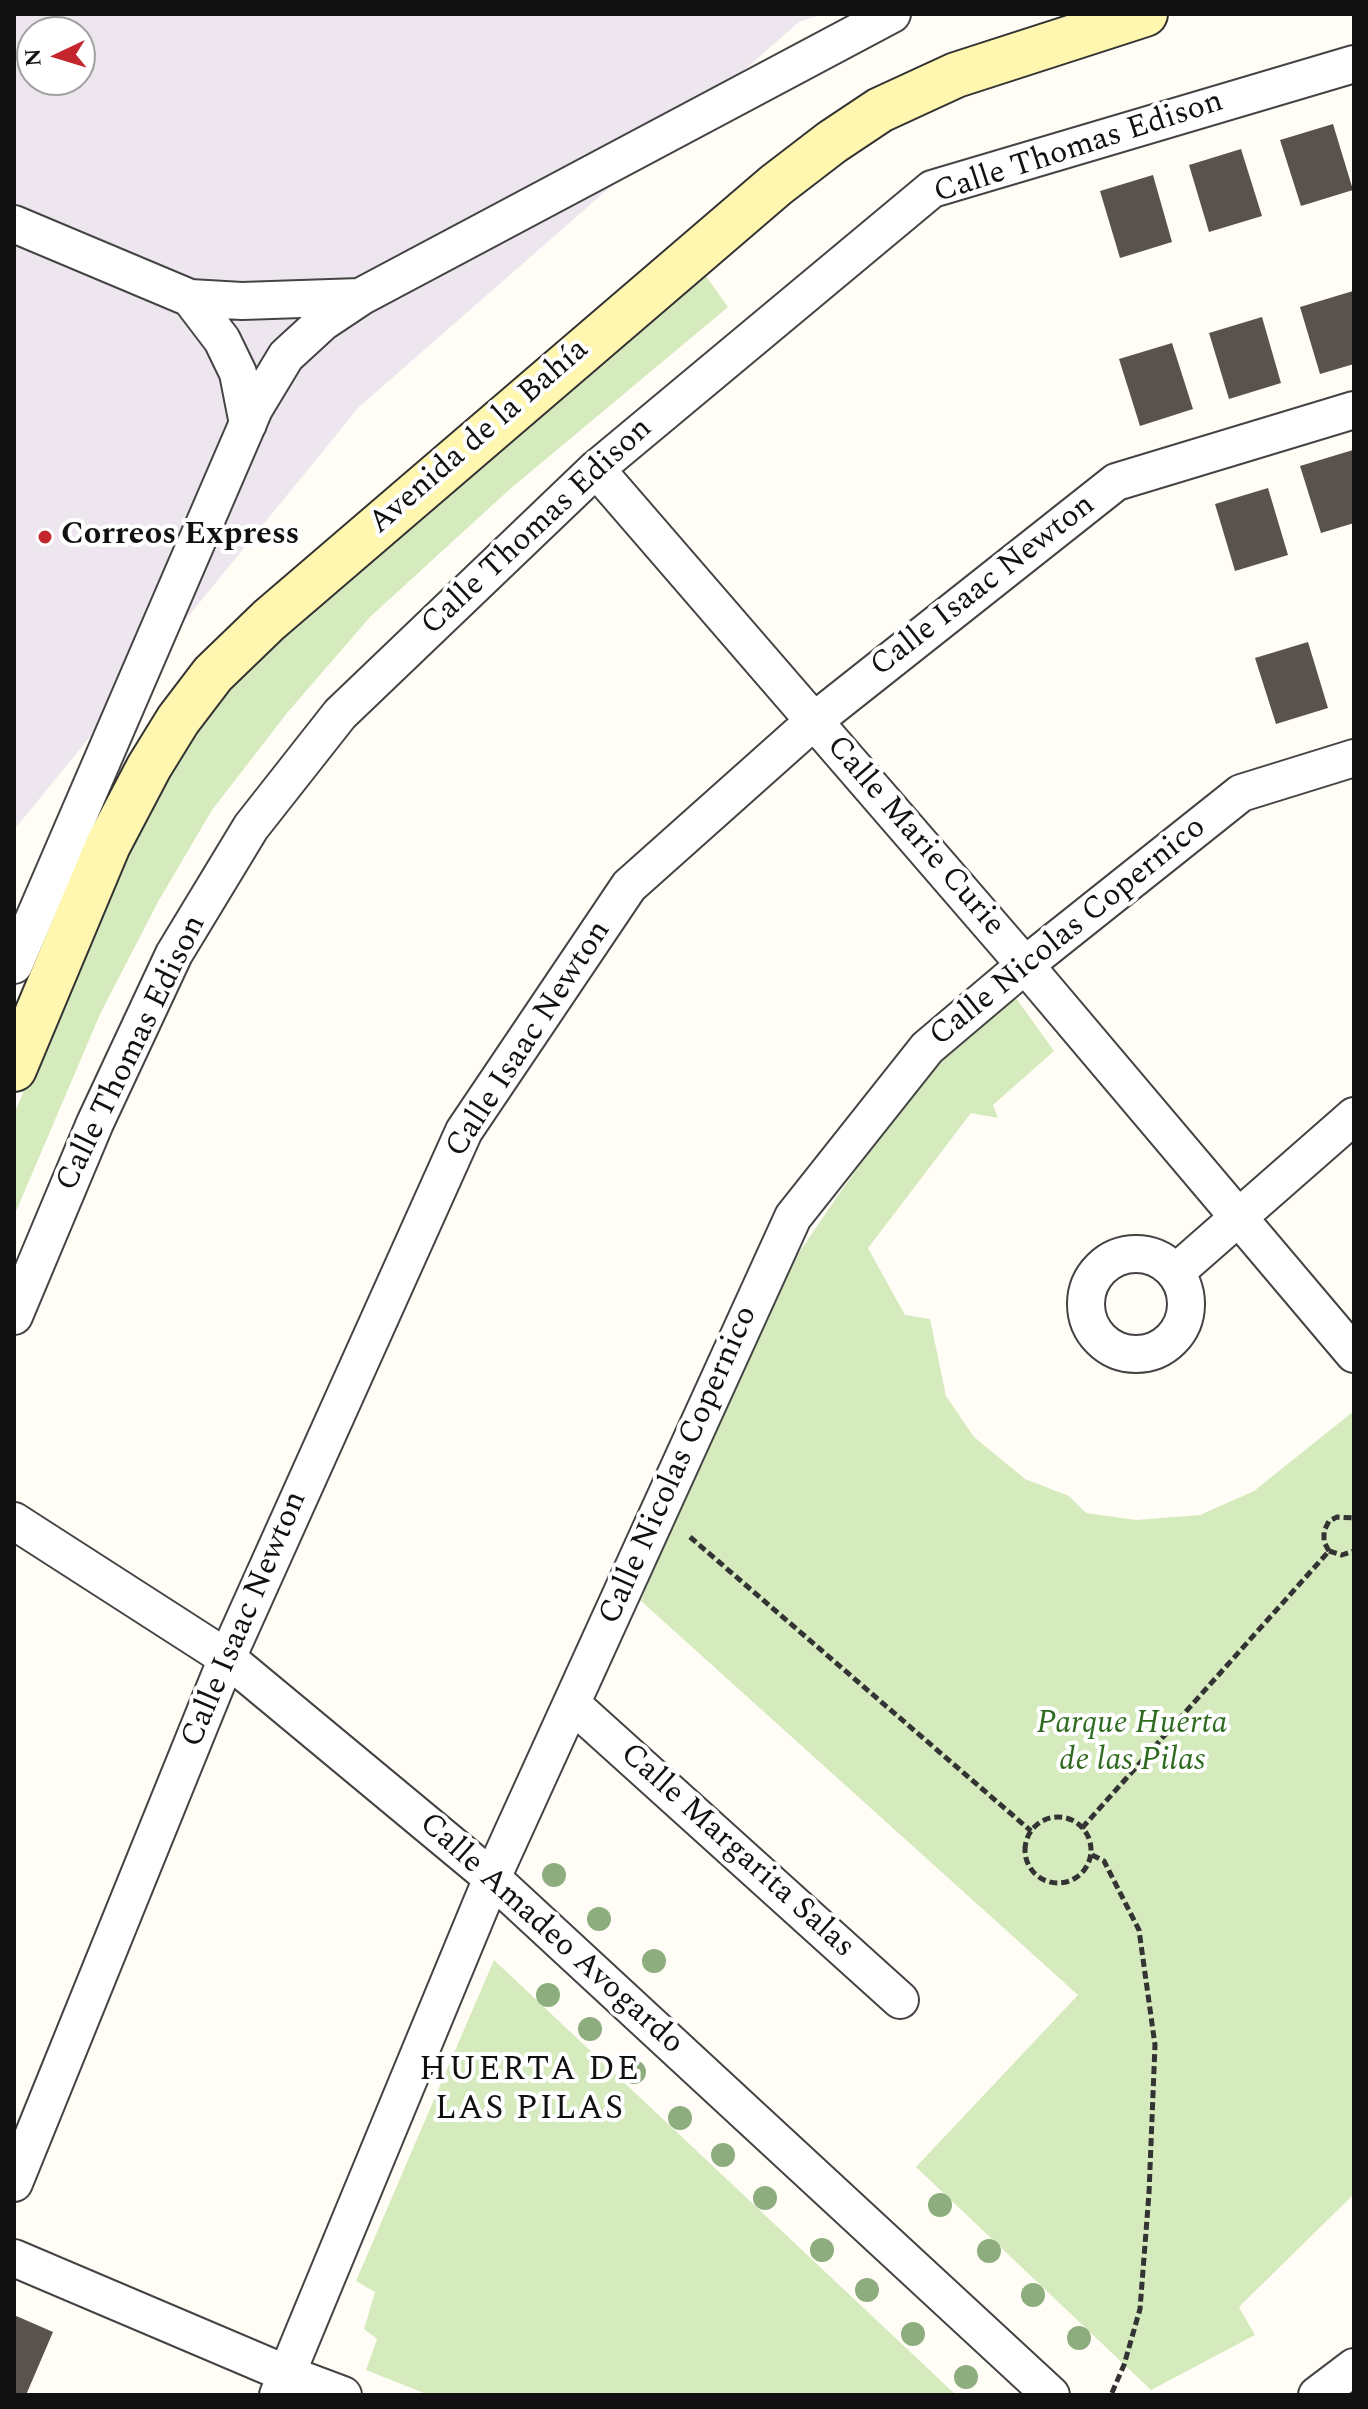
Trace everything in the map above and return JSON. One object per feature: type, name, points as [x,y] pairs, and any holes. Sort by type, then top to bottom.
[{"type":"street","points":[[14,965],[248,424],[286,356],[323,322],[362,296],[892,14]]},
{"type":"street","name":"Avenida de la Bahía","points":[[14,1069],[108,845],[149,767],[178,720],[213,674],[269,620],[776,185],[832,142],[880,110],[956,75],[1145,14]]},
{"type":"street","name":"Calle Thomas Edison","points":[[14,1316],[95,1123],[174,954],[251,827],[340,714],[596,469],[932,189],[1354,64]]},
{"type":"street","points":[[14,224],[190,298],[242,301],[362,296]]},
{"type":"street","points":[[190,298],[222,340],[238,373],[248,424]]},
{"type":"street","name":"Calle Isaac Newton","points":[[14,2183],[227,1658],[464,1131],[629,886],[814,721],[1116,482],[1354,410]]},
{"type":"street","name":"Calle Marie Curie","points":[[596,469],[1025,965],[1354,1354]]},
{"type":"street","name":"Calle Nicolas Copernico","points":[[282,2384],[492,1878],[793,1217],[927,1048],[1025,965],[1241,793],[1354,758]]},
{"type":"street","points":[[1175,1273],[1354,1116]]},
{"type":"street","name":"Calle Amadeo Avogardo","points":[[14,1521],[227,1658],[492,1878],[1051,2395]]},
{"type":"street","name":"Calle Margarita Salas","points":[[572,1704],[900,2000]]},
{"type":"street","points":[[14,2258],[282,2384],[343,2395]]},
{"type":"street","points":[[1317,2395],[1354,2367]]},
{"type":"path","points":[[659,1511],[1031,1831]]},
{"type":"path","points":[[1354,1518],[1337,1517],[1329,1521],[1324,1531],[1324,1542],[1329,1551],[1342,1555],[1354,1551]]},
{"type":"path","points":[[1082,1828],[1329,1551]]},
{"type":"path","points":[[1049,1818],[1063,1819],[1082,1828],[1092,1841],[1092,1855],[1087,1866],[1075,1878],[1059,1883],[1045,1881],[1031,1870],[1026,1853],[1031,1831],[1049,1818]]},
{"type":"path","points":[[1092,1855],[1104,1861],[1139,1930],[1155,2045],[1149,2193],[1140,2309],[1124,2365],[1111,2395]]},
{"type":"shaded area","points":[[14,14],[823,14],[799,22],[359,407],[14,830]]},
{"type":"green space","points":[[698,265],[728,307],[510,489],[370,617],[287,713],[212,810],[159,900],[101,1012],[14,1216],[14,1114],[128,845],[213,703],[279,629]]},
{"type":"green space","name":"Parque Huerta de las Pilas","points":[[1016,998],[1054,1051],[993,1105],[998,1118],[971,1113],[868,1248],[905,1315],[930,1319],[946,1396],[974,1437],[1025,1479],[1069,1496],[1086,1513],[1136,1520],[1200,1515],[1254,1491],[1354,1411],[1354,2194],[1239,2307],[1255,2335],[1151,2390],[916,2167],[1078,1995],[641,1601],[693,1470],[796,1257],[926,1075]]},
{"type":"green space","points":[[494,1960],[956,2395],[429,2395],[366,2370],[377,2339],[364,2329],[375,2292],[356,2281]]},
{"type":"building","points":[[1333,124],[1353,190],[1301,206],[1280,140]]},
{"type":"building","points":[[1241,149],[1262,216],[1209,232],[1189,165]]},
{"type":"building","points":[[1153,175],[1172,242],[1120,258],[1100,191]]},
{"type":"building","points":[[1353,291],[1354,364],[1320,374],[1300,307]]},
{"type":"building","points":[[1262,317],[1281,383],[1229,399],[1209,333]]},
{"type":"building","points":[[1172,343],[1193,409],[1140,426],[1119,359]]},
{"type":"building","points":[[1353,450],[1354,523],[1321,533],[1300,466]]},
{"type":"building","points":[[1268,488],[1288,555],[1235,571],[1215,504]]},
{"type":"building","points":[[1308,642],[1328,708],[1276,724],[1255,658]]},
{"type":"building","points":[[14,2315],[53,2332],[26,2395],[14,2395]]},
{"type":"place","name":"Correos Express","points":[[45,537]]},
{"type":"district","name":"HUERTA DE LAS PILAS","points":[[530,2092]]}]
